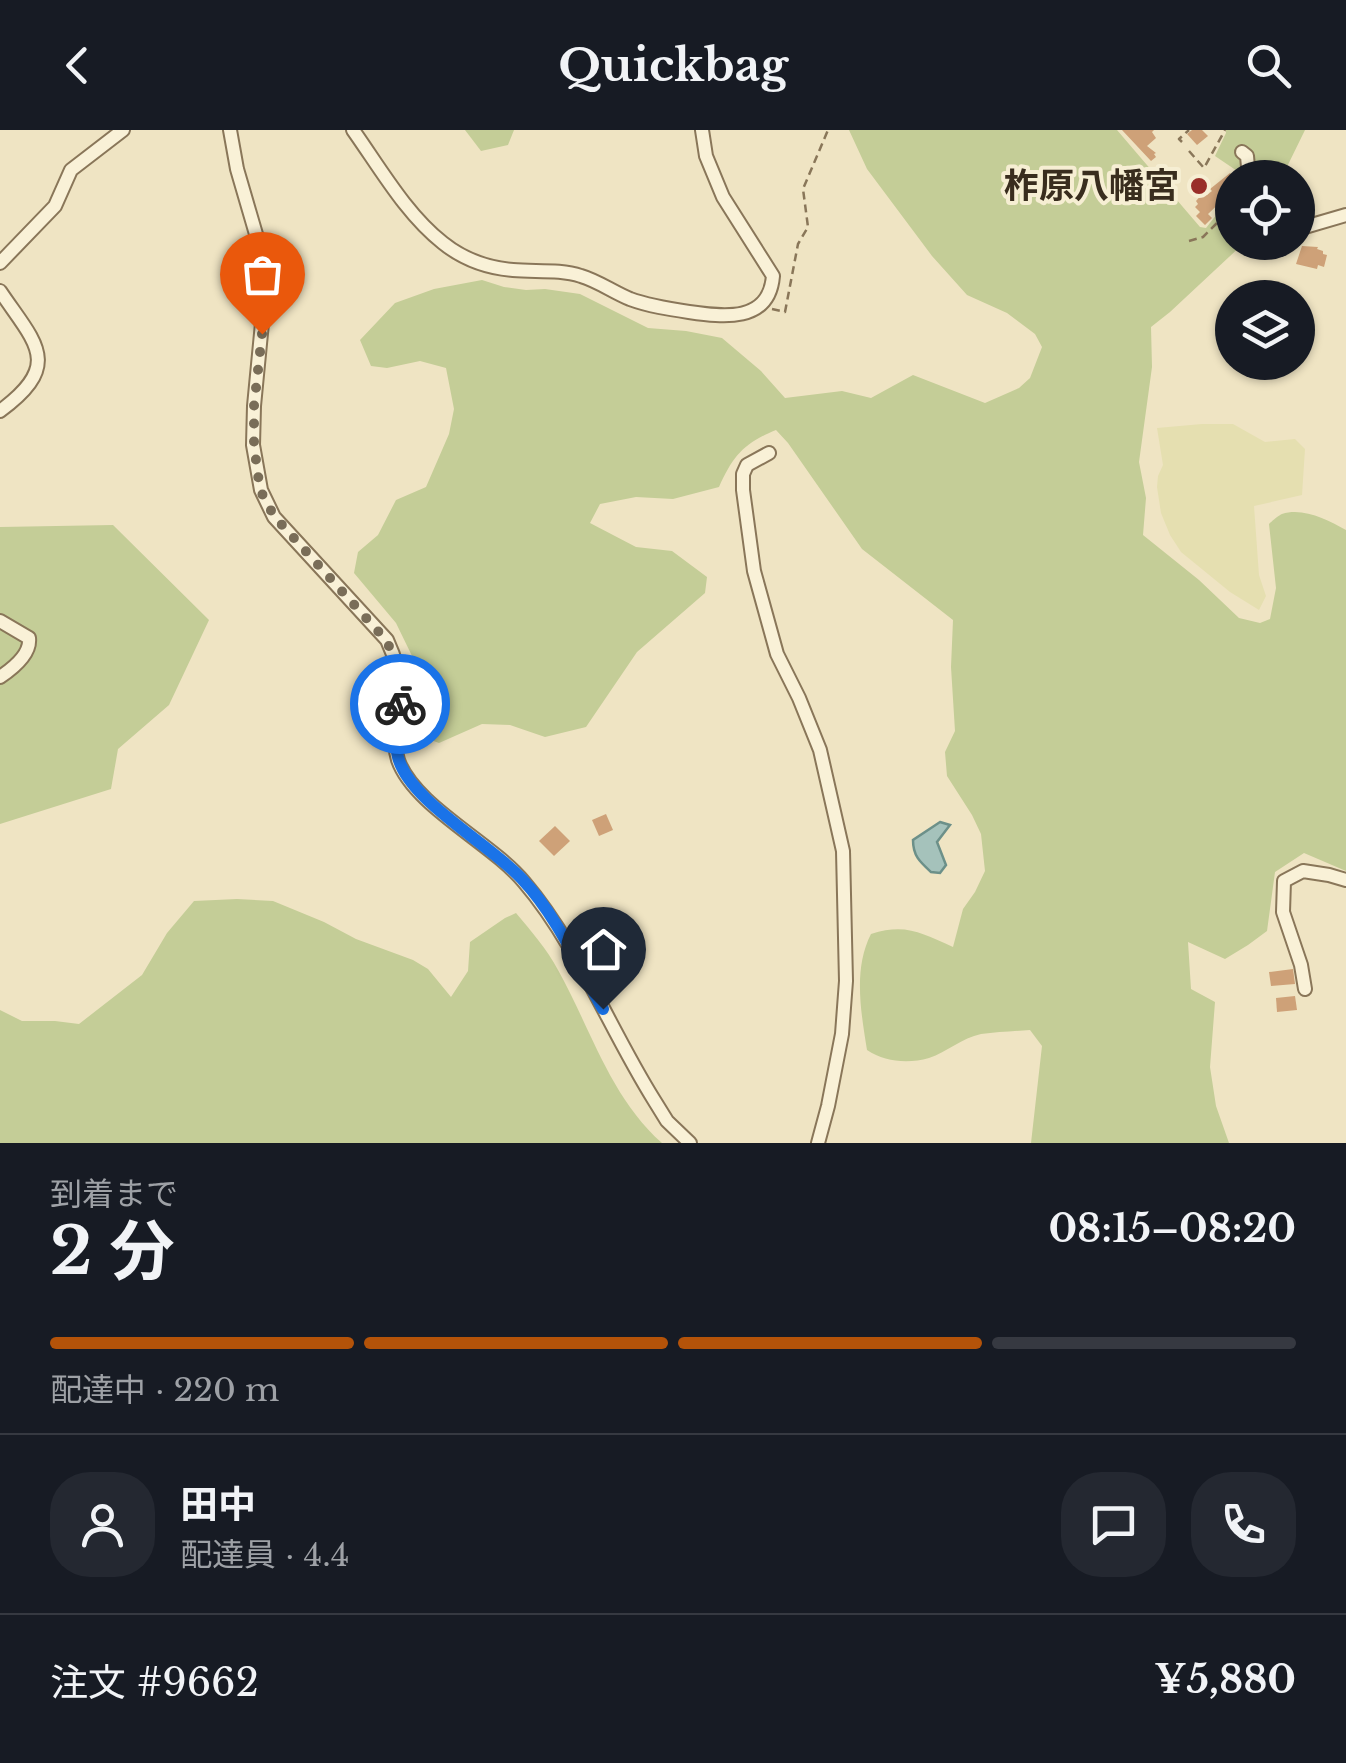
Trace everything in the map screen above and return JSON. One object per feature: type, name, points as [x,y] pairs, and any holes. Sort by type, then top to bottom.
[{"type":"street","points":[[0,264],[56,206],[71,170],[123,130]]},
{"type":"street","points":[[230,130],[258,241],[265,292],[254,426],[260,490],[274,516],[386,640],[399,673],[400,706],[395,736],[398,760],[412,784],[522,879],[551,917],[654,1100],[690,1143]]},
{"type":"street","points":[[353,130],[417,217],[442,243],[472,260],[511,270],[579,275],[657,307],[714,316],[739,315],[768,296],[773,276],[722,197],[706,156],[702,130]]},
{"type":"street","points":[[1242,152],[1247,160]]},
{"type":"street","points":[[1315,224],[1346,215]]},
{"type":"street","points":[[0,291],[24,326],[39,362],[38,373],[0,411]]},
{"type":"street","points":[[769,452],[747,465],[743,474],[754,571],[777,654],[820,750],[843,851],[844,1016],[818,1143]]},
{"type":"street","points":[[0,620],[29,638],[30,645],[0,676]]},
{"type":"street","points":[[1306,990],[1302,965],[1283,912],[1284,881],[1302,871],[1346,880]]},
{"type":"path","points":[[759,305],[785,312],[798,244],[808,227],[804,189],[828,130]]},
{"type":"path","points":[[1182,142],[1179,139],[1189,130]]},
{"type":"path","points":[[1189,151],[1204,168],[1225,130]]},
{"type":"path","points":[[1214,132],[1220,138]]},
{"type":"path","points":[[1190,241],[1203,236],[1215,224]]},
{"type":"shaded area","points":[[1233,424],[1265,442],[1295,439],[1305,449],[1302,495],[1254,506],[1259,575],[1266,596],[1259,610],[1181,552],[1161,513],[1157,487],[1163,465],[1157,428]]},
{"type":"green space","points":[[465,130],[514,130],[508,145],[481,151]]},
{"type":"green space","points":[[849,130],[1117,130],[1200,227],[1206,228],[1215,217],[1215,260],[1226,260],[1151,327],[1152,367],[1139,462],[1146,498],[1143,535],[1239,618],[1260,623],[1270,619],[1276,588],[1269,524],[1282,514],[1298,512],[1346,530],[1346,871],[1304,853],[1275,872],[1267,931],[1225,959],[1188,942],[1191,989],[1215,1002],[1210,1067],[1216,1106],[1229,1143],[1031,1143],[1042,1046],[1030,1030],[981,1034],[929,1058],[913,1061],[897,1061],[867,1050],[860,976],[871,934],[904,930],[953,947],[963,909],[985,871],[981,834],[947,776],[945,752],[955,731],[953,620],[862,549],[776,430],[741,452],[719,487],[673,499],[636,497],[600,504],[590,523],[636,547],[672,551],[707,577],[705,593],[637,652],[586,727],[545,737],[510,725],[482,724],[439,743],[412,733],[430,693],[396,623],[354,573],[358,552],[378,535],[396,500],[426,487],[449,434],[454,409],[446,368],[420,361],[387,368],[371,366],[360,340],[395,303],[434,289],[482,280],[504,287],[580,294],[648,328],[722,338],[785,398],[842,391],[871,398],[913,375],[985,403],[1019,388],[1030,378],[1042,347],[1035,334],[1007,313],[967,295],[932,256],[867,169]]},
{"type":"green space","points":[[1305,130],[1290,160],[1221,160],[1215,156],[1226,133]]},
{"type":"green space","points":[[113,525],[209,620],[169,705],[118,749],[111,789],[0,824],[0,527]]},
{"type":"green space","points":[[194,901],[273,901],[413,960],[428,969],[451,997],[468,971],[470,942],[516,913],[554,962],[628,1105],[662,1143],[0,1143],[0,1010],[22,1021],[79,1024],[142,975],[167,933]]},
{"type":"water","points":[[940,822],[950,825],[937,842],[946,865],[940,873],[931,872],[920,862],[913,840]]},
{"type":"building","points":[[1122,130],[1154,130],[1156,138],[1147,146],[1156,157],[1151,161]]},
{"type":"building","points":[[1202,130],[1208,136],[1197,145],[1187,134]]},
{"type":"building","points":[[1215,185],[1215,207],[1205,225],[1196,216],[1200,212],[1195,207],[1196,201]]},
{"type":"building","points":[[1315,247],[1327,255],[1324,267],[1296,264],[1297,260],[1315,260]]},
{"type":"building","points":[[606,814],[613,830],[599,836],[592,820]]},
{"type":"building","points":[[555,826],[570,841],[554,856],[539,841]]},
{"type":"building","points":[[1293,969],[1295,984],[1271,986],[1269,972]]},
{"type":"building","points":[[1295,996],[1297,1010],[1277,1012],[1276,998]]},
{"type":"way so far","points":[[262,334],[254,406],[260,490],[274,516],[386,640],[399,673],[400,704]]},
{"type":"place","name":"柞原八幡宮","points":[[1199,186]]},
{"type":"route","points":[[400,704],[395,736],[398,760],[412,784],[522,879],[551,917],[603,1009]]}]
